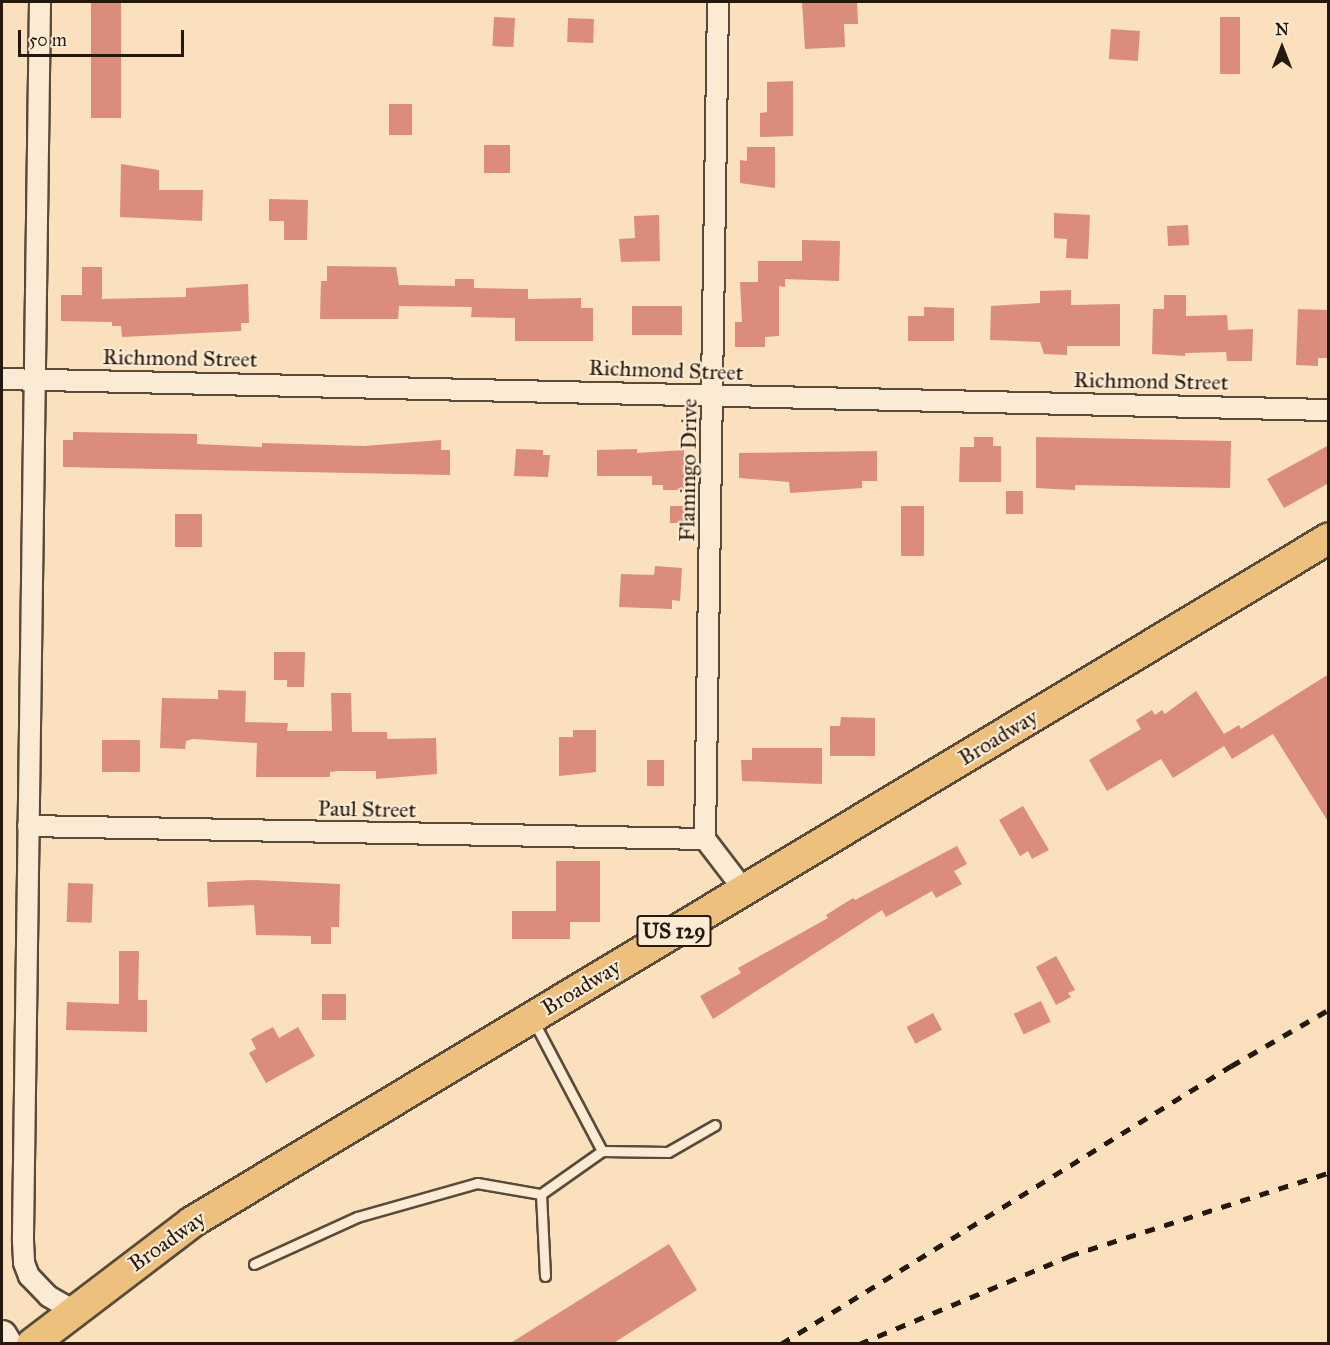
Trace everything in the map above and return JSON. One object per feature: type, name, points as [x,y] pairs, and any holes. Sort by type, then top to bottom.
[{"type":"main road","name":"Broadway","points":[[32,1344],[72,1310],[192,1222],[1329,539]]},
{"type":"street","points":[[40,2],[24,1263],[29,1276],[48,1296],[72,1310]]},
{"type":"street","name":"Flamingo Drive","points":[[705,839],[718,2]]},
{"type":"street","name":"Richmond Street","points":[[2,379],[1329,410]]},
{"type":"street","name":"Paul Street","points":[[28,826],[705,839]]},
{"type":"street","points":[[705,839],[744,890]]},
{"type":"street","points":[[2,1334],[8,1344]]},
{"type":"lane","points":[[531,1018],[602,1151]]},
{"type":"lane","points":[[254,1264],[357,1217],[477,1182],[540,1194],[602,1151],[668,1152],[715,1125]]},
{"type":"lane","points":[[540,1194],[545,1276]]},
{"type":"building","points":[[91,2],[121,2],[121,118],[91,118]]},
{"type":"building","points":[[802,2],[857,2],[858,24],[844,24],[845,47],[805,49]]},
{"type":"building","points":[[494,17],[515,18],[513,47],[492,46]]},
{"type":"building","points":[[1220,17],[1240,17],[1240,74],[1220,74]]},
{"type":"building","points":[[568,18],[594,19],[593,43],[567,42]]},
{"type":"building","points":[[1111,29],[1140,31],[1138,61],[1109,59]]},
{"type":"building","points":[[793,81],[793,136],[760,137],[760,113],[767,112],[767,82]]},
{"type":"building","points":[[389,104],[412,104],[412,135],[389,135]]},
{"type":"building","points":[[484,145],[510,145],[510,173],[484,173]]},
{"type":"building","points":[[747,147],[775,147],[775,188],[740,183],[740,160],[747,161]]},
{"type":"building","points":[[121,164],[159,170],[159,190],[203,190],[202,221],[120,217]]},
{"type":"building","points":[[269,199],[308,200],[307,240],[284,240],[284,221],[269,221]]},
{"type":"building","points":[[1054,213],[1090,215],[1088,259],[1066,258],[1067,239],[1054,238]]},
{"type":"building","points":[[659,215],[660,261],[621,262],[619,239],[635,238],[634,216]]},
{"type":"building","points":[[1188,225],[1189,245],[1168,246],[1167,226]]},
{"type":"building","points":[[802,240],[840,241],[839,281],[785,279],[785,287],[779,286],[779,336],[765,337],[765,347],[735,347],[735,322],[742,322],[740,282],[758,282],[758,261],[802,261]]},
{"type":"building","points":[[327,266],[396,267],[399,285],[455,286],[455,279],[474,279],[474,288],[528,289],[528,299],[581,298],[581,308],[593,308],[593,341],[515,341],[515,318],[471,317],[472,307],[399,306],[398,319],[320,319],[321,281],[327,281]]},
{"type":"building","points":[[82,267],[102,267],[102,299],[186,297],[186,288],[248,284],[249,323],[241,323],[241,331],[122,337],[121,326],[112,326],[112,322],[61,321],[61,295],[82,295]]},
{"type":"building","points":[[1071,290],[1071,305],[1120,304],[1120,346],[1067,346],[1067,355],[1044,354],[1040,342],[990,340],[991,306],[1040,303],[1040,291]]},
{"type":"building","points":[[1164,295],[1186,295],[1186,316],[1227,315],[1228,330],[1253,329],[1252,361],[1227,361],[1226,352],[1185,353],[1185,356],[1152,354],[1153,309],[1164,309]]},
{"type":"building","points":[[632,306],[682,306],[682,335],[632,335]]},
{"type":"building","points":[[924,307],[954,308],[954,341],[908,341],[908,316],[924,316]]},
{"type":"building","points":[[1298,309],[1328,310],[1327,358],[1318,358],[1318,366],[1296,365]]},
{"type":"building","points":[[73,432],[197,434],[197,444],[262,447],[262,443],[364,446],[441,440],[441,450],[450,450],[450,475],[63,467],[63,440],[73,440]]},
{"type":"building","points":[[974,437],[993,437],[993,446],[1001,446],[1001,482],[959,482],[960,447],[974,447]]},
{"type":"building","points":[[1036,437],[1231,441],[1230,488],[1075,485],[1075,490],[1036,488]]},
{"type":"building","points":[[1329,445],[1329,483],[1284,508],[1267,479]]},
{"type":"building","points":[[516,449],[543,450],[543,455],[550,455],[548,477],[514,476]]},
{"type":"building","points":[[637,449],[637,453],[684,450],[684,490],[663,490],[663,485],[652,485],[652,476],[597,476],[597,450]]},
{"type":"building","points":[[877,451],[877,481],[862,481],[862,488],[790,493],[789,482],[739,478],[739,453]]},
{"type":"building","points":[[1006,491],[1023,491],[1023,514],[1006,514]]},
{"type":"building","points":[[670,506],[690,506],[690,523],[670,523]]},
{"type":"building","points":[[901,506],[924,506],[924,556],[901,556]]},
{"type":"building","points":[[175,514],[202,514],[202,547],[175,547]]},
{"type":"building","points":[[655,566],[682,568],[680,601],[672,600],[672,609],[619,607],[621,574],[654,575]]},
{"type":"building","points":[[274,652],[305,652],[304,687],[287,687],[287,680],[274,680]]},
{"type":"building","points":[[1329,674],[1329,823],[1273,734],[1232,759],[1224,746],[1173,778],[1161,759],[1107,791],[1089,760],[1141,729],[1136,720],[1152,710],[1155,715],[1162,710],[1165,714],[1196,691],[1224,734],[1239,725],[1241,729]]},
{"type":"building","points":[[218,690],[246,691],[245,722],[288,723],[287,731],[332,731],[331,693],[351,693],[352,732],[387,732],[387,739],[436,738],[437,774],[376,779],[376,771],[338,771],[330,772],[330,777],[256,777],[257,743],[193,739],[186,741],[185,749],[160,748],[162,698],[218,699]]},
{"type":"building","points":[[841,717],[875,718],[875,756],[830,756],[830,726],[840,726]]},
{"type":"building","points":[[573,730],[596,730],[596,772],[559,776],[559,737],[573,737]]},
{"type":"building","points":[[102,740],[140,740],[140,772],[102,772]]},
{"type":"building","points":[[752,748],[822,748],[822,784],[742,781],[741,760],[752,760]]},
{"type":"building","points":[[647,760],[664,760],[664,786],[647,786]]},
{"type":"building","points":[[1023,806],[1049,850],[1032,859],[1028,851],[1020,856],[999,820]]},
{"type":"building","points":[[957,846],[967,864],[954,871],[962,884],[936,898],[932,891],[886,917],[882,910],[713,1019],[700,996],[741,973],[738,968],[828,918],[826,915],[853,898],[855,900]]},
{"type":"building","points":[[556,861],[600,861],[600,922],[570,922],[570,939],[512,939],[512,911],[556,911]]},
{"type":"building","points":[[253,880],[340,884],[339,927],[331,927],[331,944],[311,944],[311,936],[256,935],[254,905],[208,907],[207,882]]},
{"type":"building","points":[[68,883],[93,884],[92,923],[67,922]]},
{"type":"building","points":[[119,951],[139,951],[138,1000],[147,1000],[147,1032],[66,1030],[67,1002],[119,1004]]},
{"type":"building","points":[[1056,956],[1075,990],[1068,993],[1071,997],[1056,1005],[1036,967]]},
{"type":"building","points":[[322,994],[346,994],[346,1020],[322,1020]]},
{"type":"building","points":[[1041,1001],[1051,1022],[1024,1035],[1014,1014]]},
{"type":"building","points":[[933,1013],[942,1030],[915,1044],[907,1027]]},
{"type":"building","points":[[273,1027],[279,1038],[298,1027],[315,1056],[266,1083],[249,1053],[256,1049],[251,1039]]},
{"type":"building","points":[[669,1244],[697,1290],[612,1344],[509,1344]]},
{"type":"railway","points":[[781,1344],[1231,1066],[1328,1010]]},
{"type":"railway","points":[[859,1344],[1069,1256],[1328,1173]]}]
